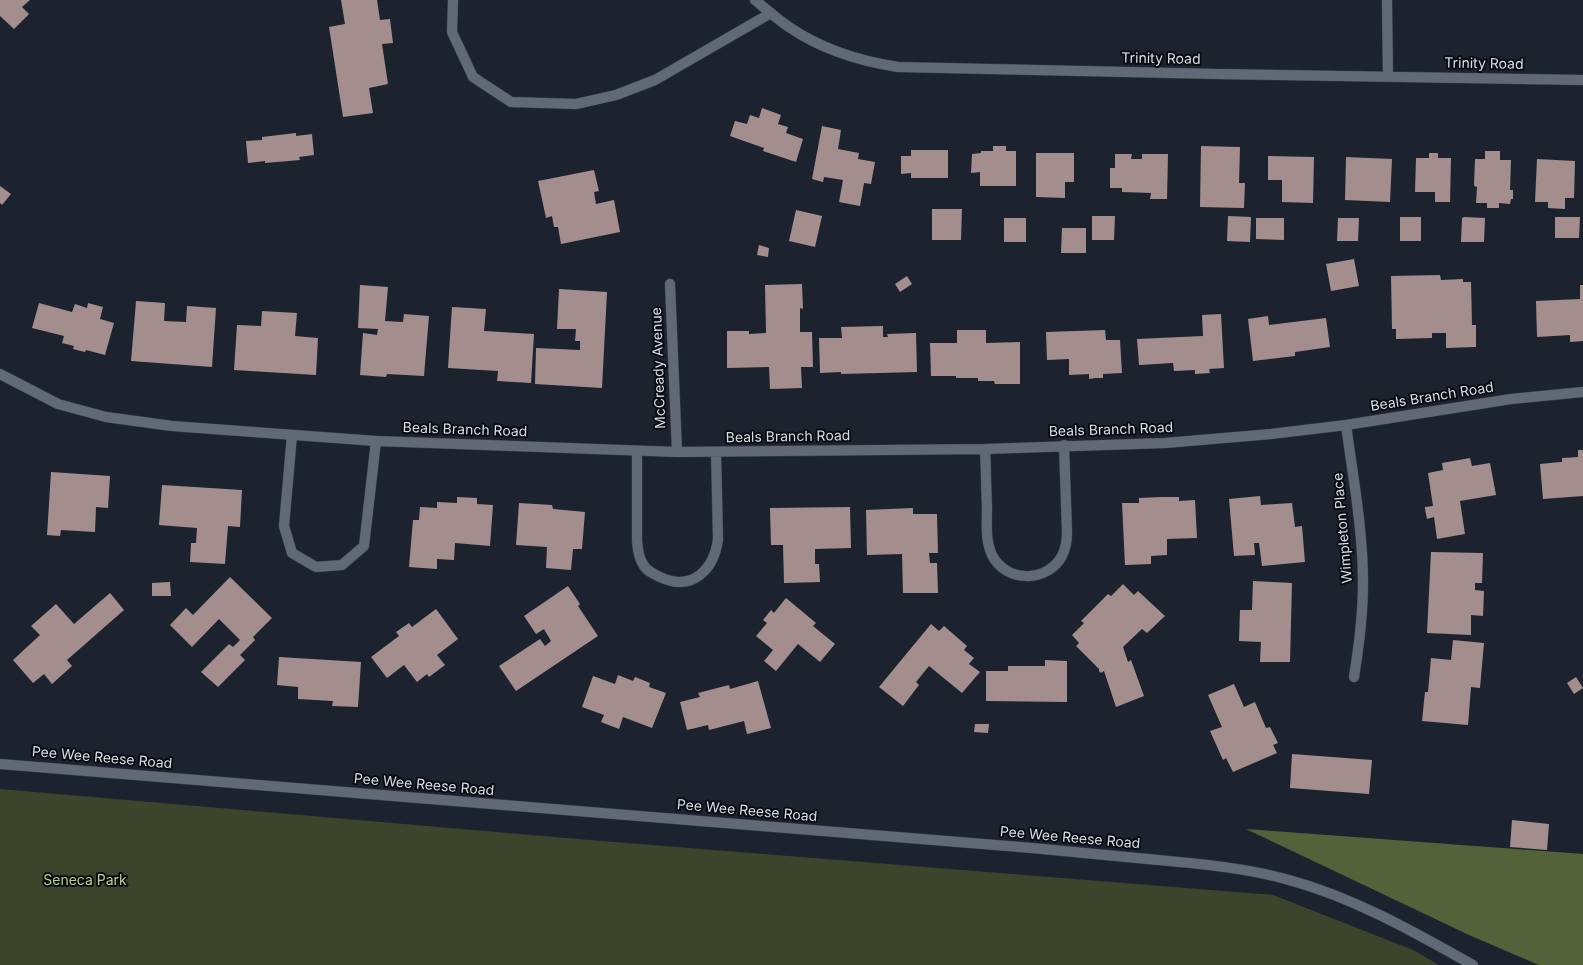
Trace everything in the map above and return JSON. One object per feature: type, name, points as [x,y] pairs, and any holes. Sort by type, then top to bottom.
[{"type":"street","points":[[453,0],[452,32],[473,78],[511,102],[576,104],[616,95],[656,80],[771,13]]},
{"type":"street","name":"Trinity Road","points":[[755,0],[788,27],[827,48],[851,57],[878,64],[898,66],[1210,74],[1583,80]]},
{"type":"street","points":[[1387,0],[1388,76]]},
{"type":"street","name":"McCready Avenue","points":[[670,284],[677,452]]},
{"type":"street","name":"Beals Branch Road","points":[[0,374],[58,404],[106,417],[172,426],[376,441],[677,452],[986,449],[1064,445],[1164,443],[1271,434],[1346,425],[1511,399],[1583,392]]},
{"type":"street","name":"Wimpleton Place","points":[[1346,425],[1360,528],[1363,583],[1361,629],[1354,677]]},
{"type":"street","points":[[292,435],[284,526],[292,553],[316,567],[342,565],[364,546],[376,441]]},
{"type":"street","points":[[986,449],[987,538],[992,556],[1004,569],[1025,576],[1036,576],[1046,573],[1052,568],[1063,555],[1066,545],[1067,532],[1064,445]]},
{"type":"street","points":[[637,451],[637,541],[639,555],[643,566],[651,573],[668,580],[685,582],[699,576],[709,566],[716,553],[718,539],[716,452]]},
{"type":"street","name":"Pee Wee Reese Road","points":[[0,764],[1024,848],[1238,870],[1289,880],[1348,900],[1406,928],[1473,965]]},
{"type":"green space","name":"Seneca Park","points":[[0,789],[577,839],[1273,895],[1413,950],[1439,965],[0,965]]},
{"type":"green space","points":[[1246,829],[1583,854],[1583,965],[1539,965],[1469,935]]},
{"type":"building","points":[[0,0],[30,0],[22,7],[29,14],[14,29],[0,16]]},
{"type":"building","points":[[341,0],[377,0],[380,20],[390,19],[393,43],[382,44],[388,84],[369,88],[373,113],[343,117],[329,27],[345,24]]},
{"type":"building","points":[[762,108],[781,115],[778,124],[788,127],[786,133],[803,139],[796,162],[763,151],[764,148],[730,136],[735,121],[747,124],[750,115],[759,118]]},
{"type":"building","points":[[822,126],[841,130],[838,149],[859,153],[858,159],[875,162],[871,184],[864,183],[860,206],[839,202],[843,180],[824,177],[823,182],[812,179]]},
{"type":"building","points":[[296,133],[296,136],[312,134],[314,155],[299,157],[300,160],[248,163],[246,141],[262,140],[262,137]]},
{"type":"building","points":[[993,146],[1006,146],[1006,151],[1016,151],[1016,186],[980,186],[980,172],[971,173],[972,154],[981,153],[981,151],[993,151]]},
{"type":"building","points":[[1201,146],[1240,147],[1239,183],[1245,183],[1244,208],[1200,207]]},
{"type":"building","points":[[911,150],[948,150],[948,178],[911,178],[911,173],[901,174],[901,156],[911,156]]},
{"type":"building","points":[[1485,151],[1500,151],[1500,160],[1511,160],[1510,190],[1513,190],[1513,199],[1511,199],[1510,204],[1499,203],[1499,208],[1487,208],[1487,203],[1476,203],[1477,187],[1474,186],[1475,159],[1485,159]]},
{"type":"building","points":[[1036,153],[1074,153],[1074,182],[1065,182],[1065,198],[1036,197]]},
{"type":"building","points":[[1429,153],[1438,153],[1438,158],[1451,158],[1450,202],[1435,202],[1435,192],[1415,192],[1416,158],[1429,158]]},
{"type":"building","points":[[1115,154],[1132,154],[1131,159],[1142,159],[1142,154],[1168,154],[1167,199],[1150,199],[1151,193],[1122,192],[1122,188],[1110,188],[1110,168],[1115,168]]},
{"type":"building","points":[[1268,156],[1314,157],[1313,203],[1282,202],[1282,180],[1268,180]]},
{"type":"building","points":[[1346,157],[1392,159],[1390,202],[1345,200]]},
{"type":"building","points":[[1537,159],[1575,161],[1574,198],[1565,198],[1565,209],[1548,208],[1548,202],[1535,202]]},
{"type":"building","points":[[594,170],[599,191],[594,192],[596,204],[614,200],[620,232],[561,244],[558,227],[554,227],[552,216],[546,218],[538,181]]},
{"type":"building","points":[[0,186],[11,194],[2,205],[0,203]]},
{"type":"building","points":[[932,209],[962,209],[961,240],[932,240]]},
{"type":"building","points":[[796,210],[822,216],[815,247],[789,241]]},
{"type":"building","points":[[1092,216],[1115,216],[1114,240],[1092,240]]},
{"type":"building","points":[[1228,216],[1251,217],[1250,242],[1227,241]]},
{"type":"building","points":[[1400,217],[1421,217],[1421,241],[1400,241]]},
{"type":"building","points":[[1555,217],[1580,217],[1579,238],[1555,238]]},
{"type":"building","points":[[1004,218],[1026,218],[1026,242],[1004,242]]},
{"type":"building","points":[[1256,218],[1284,218],[1284,240],[1256,239]]},
{"type":"building","points":[[1338,218],[1359,218],[1358,241],[1337,241]]},
{"type":"building","points":[[1462,218],[1485,218],[1484,242],[1461,242]]},
{"type":"building","points":[[1062,228],[1086,228],[1086,253],[1061,253]]},
{"type":"building","points":[[759,245],[769,248],[768,257],[757,255]]},
{"type":"building","points":[[1354,259],[1359,286],[1331,291],[1326,264]]},
{"type":"building","points":[[1440,275],[1441,280],[1463,279],[1463,282],[1471,282],[1472,325],[1476,325],[1476,347],[1446,348],[1446,333],[1432,333],[1432,338],[1396,339],[1396,329],[1392,329],[1391,276]]},
{"type":"building","points":[[907,276],[912,284],[900,292],[895,284]]},
{"type":"building","points":[[802,284],[803,309],[800,308],[800,332],[812,332],[813,367],[801,367],[802,388],[770,389],[769,367],[727,368],[727,331],[749,331],[749,334],[766,333],[765,285]]},
{"type":"building","points":[[360,285],[388,287],[385,321],[403,322],[404,314],[429,316],[424,376],[387,374],[386,377],[360,375],[363,333],[377,335],[378,329],[358,328]]},
{"type":"building","points":[[1580,285],[1583,285],[1583,341],[1570,342],[1570,335],[1537,337],[1536,301],[1580,299]]},
{"type":"building","points":[[559,289],[607,292],[602,388],[535,384],[536,348],[580,350],[580,341],[575,341],[576,329],[557,329]]},
{"type":"building","points":[[136,301],[165,303],[164,321],[186,322],[187,306],[216,308],[212,367],[131,361]]},
{"type":"building","points":[[39,303],[72,312],[75,304],[87,308],[88,303],[103,307],[100,319],[114,323],[105,355],[86,350],[85,352],[73,349],[74,346],[62,343],[64,336],[32,328]]},
{"type":"building","points":[[452,307],[486,309],[484,331],[534,334],[531,383],[497,381],[498,371],[448,368]]},
{"type":"building","points":[[262,311],[297,313],[295,336],[318,338],[316,375],[234,370],[237,325],[261,326]]},
{"type":"building","points":[[1221,314],[1224,368],[1209,369],[1210,373],[1195,374],[1195,370],[1174,371],[1173,363],[1139,365],[1137,339],[1203,336],[1202,315]]},
{"type":"building","points":[[1268,316],[1269,325],[1326,318],[1330,347],[1295,352],[1295,356],[1253,361],[1248,319]]},
{"type":"building","points":[[883,326],[883,337],[888,337],[887,334],[916,333],[917,372],[841,374],[841,372],[820,373],[819,338],[842,338],[841,327]]},
{"type":"building","points":[[957,330],[986,330],[986,343],[1020,342],[1020,384],[995,384],[994,381],[978,381],[978,378],[956,378],[956,376],[931,376],[930,343],[957,343]]},
{"type":"building","points":[[1105,330],[1106,340],[1120,340],[1122,373],[1103,374],[1103,378],[1089,379],[1089,374],[1069,375],[1069,359],[1047,360],[1046,332]]},
{"type":"building","points":[[1578,450],[1583,450],[1583,496],[1543,499],[1540,464],[1562,462],[1562,458],[1578,457]]},
{"type":"building","points":[[1470,458],[1472,466],[1490,463],[1496,495],[1460,501],[1465,534],[1437,539],[1434,517],[1427,519],[1425,509],[1425,507],[1433,506],[1428,473],[1443,470],[1442,463]]},
{"type":"building","points":[[51,472],[110,476],[108,508],[96,507],[95,532],[61,530],[60,536],[47,535]]},
{"type":"building","points":[[162,485],[242,490],[240,527],[228,526],[225,564],[190,562],[191,543],[196,543],[197,528],[159,525]]},
{"type":"building","points":[[1260,496],[1261,505],[1292,503],[1295,527],[1302,526],[1305,562],[1262,566],[1259,543],[1254,543],[1255,555],[1234,556],[1229,499]]},
{"type":"building","points":[[457,497],[477,498],[477,504],[493,505],[490,546],[455,543],[454,560],[437,559],[437,569],[409,567],[413,520],[419,520],[420,507],[437,508],[437,502],[457,503]]},
{"type":"building","points":[[1179,497],[1179,501],[1195,500],[1197,538],[1167,539],[1167,555],[1151,556],[1151,564],[1125,565],[1122,503],[1139,503],[1139,498]]},
{"type":"building","points":[[519,503],[552,505],[553,509],[585,512],[582,549],[573,549],[571,570],[546,568],[547,547],[516,545]]},
{"type":"building","points":[[850,507],[851,548],[815,549],[815,564],[819,564],[820,582],[784,583],[783,545],[771,545],[770,508]]},
{"type":"building","points":[[913,508],[913,514],[937,514],[938,553],[929,553],[930,563],[937,563],[938,593],[903,593],[902,554],[867,555],[866,510]]},
{"type":"building","points":[[1431,552],[1483,553],[1482,583],[1475,583],[1475,590],[1484,591],[1483,616],[1471,615],[1471,635],[1427,633]]},
{"type":"building","points":[[230,577],[272,618],[253,637],[255,640],[240,655],[245,660],[218,687],[201,672],[229,644],[233,647],[240,640],[219,619],[192,647],[170,625],[186,608],[193,615]]},
{"type":"building","points":[[1253,581],[1292,583],[1290,662],[1260,662],[1261,642],[1239,641],[1240,610],[1252,610]]},
{"type":"building","points":[[170,582],[171,596],[152,596],[152,583]]},
{"type":"building","points":[[1123,584],[1134,595],[1138,591],[1165,616],[1147,633],[1142,629],[1123,647],[1128,662],[1131,660],[1144,696],[1116,707],[1104,671],[1101,673],[1099,669],[1076,646],[1079,643],[1072,635],[1084,623],[1081,621],[1108,594],[1111,596]]},
{"type":"building","points":[[568,586],[580,604],[578,606],[598,636],[516,691],[499,666],[540,639],[545,646],[551,641],[544,629],[536,634],[524,616]]},
{"type":"building","points":[[110,593],[124,610],[67,660],[72,666],[52,684],[44,674],[33,683],[13,660],[40,635],[31,626],[56,604],[74,624]]},
{"type":"building","points":[[786,598],[816,623],[813,626],[835,644],[820,662],[798,644],[776,671],[764,661],[773,650],[756,636],[767,623],[763,620],[771,610],[774,613]]},
{"type":"building","points":[[436,609],[458,639],[437,655],[445,665],[429,677],[427,674],[417,682],[404,665],[387,678],[371,657],[399,636],[396,632],[409,623],[412,627]]},
{"type":"building","points":[[931,624],[939,631],[944,626],[967,646],[964,650],[974,658],[969,664],[980,672],[962,693],[929,666],[916,682],[919,685],[903,706],[879,687]]},
{"type":"building","points":[[1453,640],[1484,643],[1480,688],[1471,687],[1468,725],[1422,721],[1425,692],[1428,692],[1431,658],[1451,660]]},
{"type":"building","points":[[279,657],[361,662],[358,707],[332,706],[333,701],[298,699],[298,687],[277,685]]},
{"type":"building","points":[[1045,660],[1067,661],[1067,702],[986,701],[986,671],[1008,671],[1008,666],[1045,666]]},
{"type":"building","points":[[618,675],[633,681],[635,677],[650,683],[649,687],[666,693],[652,728],[623,717],[619,729],[601,722],[604,715],[582,707],[593,676],[615,684]]},
{"type":"building","points":[[1576,677],[1583,688],[1574,694],[1567,683]]},
{"type":"building","points":[[758,681],[771,728],[747,734],[744,721],[709,730],[708,725],[687,730],[680,702],[700,697],[698,693],[729,685],[730,689]]},
{"type":"building","points":[[1234,684],[1244,707],[1255,702],[1266,728],[1270,727],[1278,743],[1273,745],[1277,753],[1233,772],[1226,758],[1223,760],[1210,731],[1222,727],[1208,695]]},
{"type":"building","points":[[975,724],[989,724],[988,733],[974,732]]},
{"type":"building","points":[[1292,754],[1372,760],[1369,794],[1290,788]]},
{"type":"building","points":[[1512,820],[1549,824],[1547,850],[1510,847]]}]
